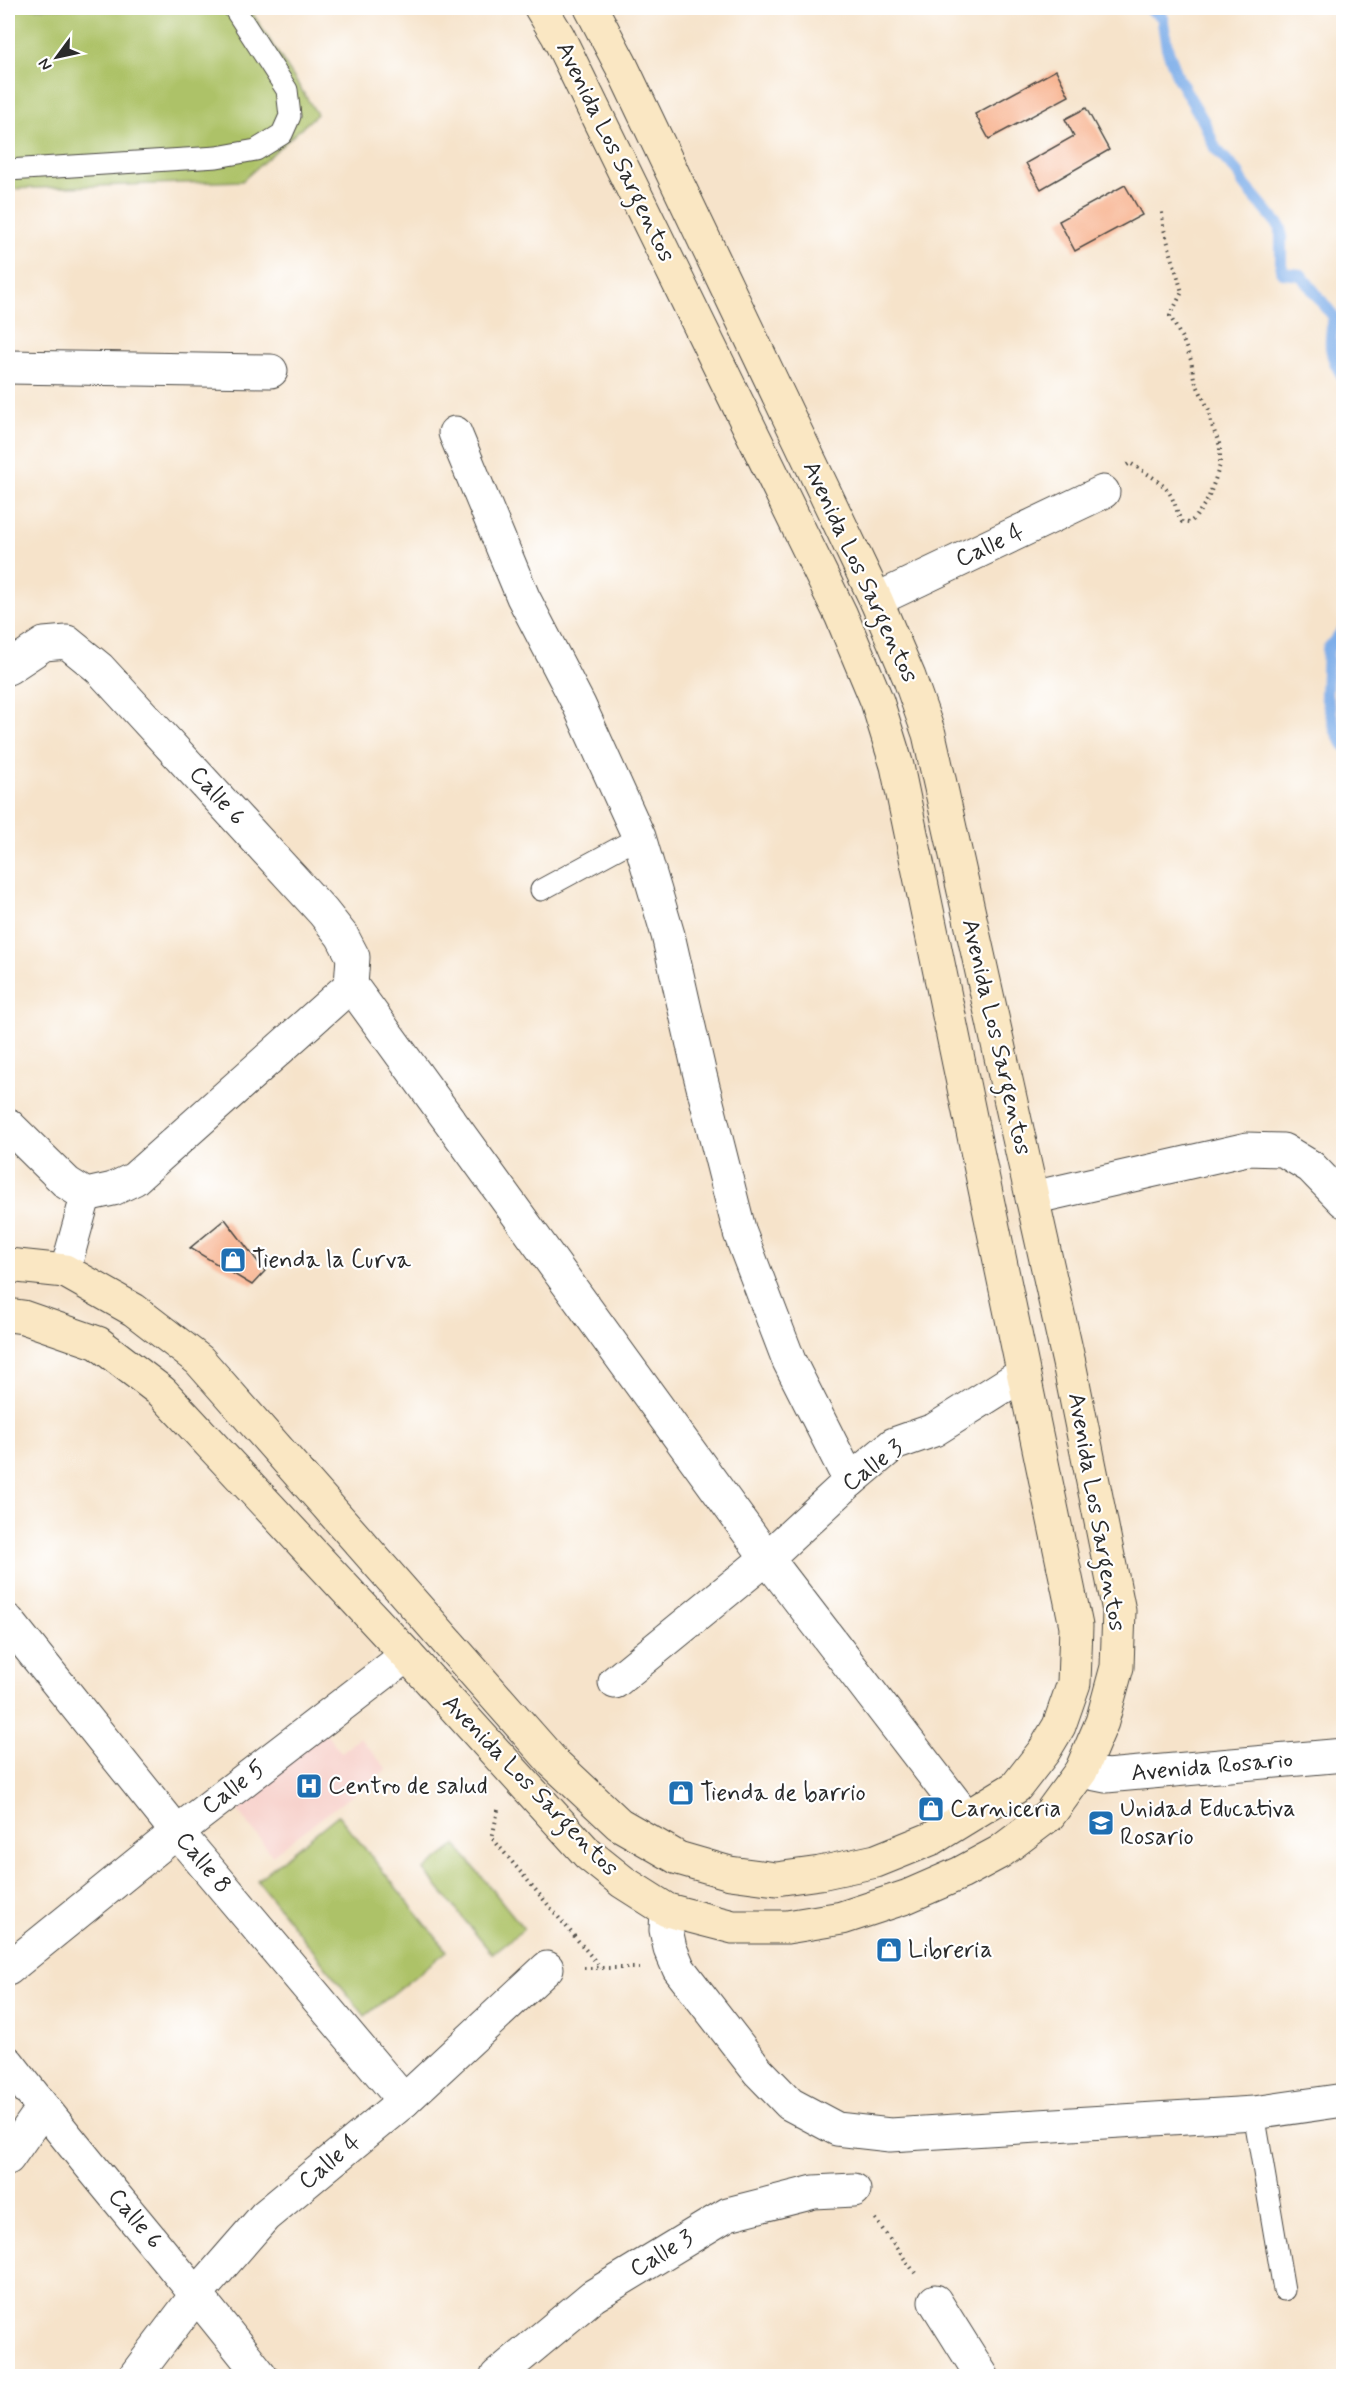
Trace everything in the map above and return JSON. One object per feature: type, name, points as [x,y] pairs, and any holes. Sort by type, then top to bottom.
[{"type":"main road","name":"Avenida Los Sargentos","points":[[8,1264],[65,1271],[134,1310],[199,1360],[553,1762],[619,1824],[678,1858],[730,1874],[776,1879],[820,1873],[876,1861],[933,1838],[1016,1787],[1044,1751],[1059,1726],[1074,1683],[1077,1626],[897,766],[877,700],[841,615],[558,36],[541,8]]},
{"type":"main road","name":"Avenida Los Sargentos","points":[[8,1315],[23,1317],[98,1342],[162,1392],[407,1655],[588,1854],[623,1882],[667,1910],[733,1927],[787,1927],[842,1918],[896,1900],[962,1873],[1000,1852],[1049,1815],[1080,1771],[1102,1722],[1117,1667],[1119,1611],[1069,1363],[929,734],[909,677],[876,600],[621,65],[591,8]]},
{"type":"main road","points":[[841,615],[876,600]]},
{"type":"main road","points":[[1023,1374],[1069,1363]]},
{"type":"main road","points":[[1044,1751],[1080,1771]]},
{"type":"main road","points":[[525,1785],[553,1762]]},
{"type":"street","points":[[8,367],[271,372]]},
{"type":"street","points":[[455,433],[523,597],[579,705],[639,837],[668,935],[699,1071],[740,1233],[789,1361],[850,1481]]},
{"type":"street","name":"Calle 4","points":[[876,600],[1103,492]]},
{"type":"street","name":"Calle 6","points":[[8,668],[44,644],[67,642],[99,669],[323,912],[342,936],[353,957],[351,985]]},
{"type":"street","points":[[8,1125],[67,1183],[86,1195],[113,1190],[134,1179],[351,985],[767,1558],[966,1817]]},
{"type":"street","points":[[1032,1198],[1247,1149],[1283,1150],[1311,1167],[1344,1201]]},
{"type":"street","points":[[65,1271],[86,1195]]},
{"type":"street","name":"Calle 3","points":[[615,1682],[767,1558],[850,1481],[894,1444],[934,1430],[1023,1374]]},
{"type":"street","name":"Calle 8","points":[[8,1621],[177,1832],[404,2101]]},
{"type":"street","name":"Calle 5","points":[[8,1969],[177,1832],[407,1655]]},
{"type":"street","name":"Avenida Rosario","points":[[1080,1771],[1106,1776],[1344,1755]]},
{"type":"street","points":[[667,1910],[668,1939],[679,1969],[758,2071],[790,2104],[837,2129],[890,2135],[1254,2113],[1344,2100]]},
{"type":"street","name":"Calle 4","points":[[135,2376],[197,2294],[265,2216],[404,2101],[547,1968]]},
{"type":"street","name":"Calle 6","points":[[8,2063],[42,2108],[197,2294],[261,2376]]},
{"type":"street","points":[[8,2158],[42,2108]]},
{"type":"street","name":"Calle 3","points":[[497,2376],[593,2296],[728,2214],[814,2192],[854,2190]]},
{"type":"street","points":[[935,2301],[982,2376]]},
{"type":"lane","points":[[8,170],[217,157],[256,150],[282,134],[290,116],[287,90],[234,8]]},
{"type":"lane","points":[[541,890],[639,837]]},
{"type":"lane","points":[[1254,2113],[1284,2290]]},
{"type":"path","points":[[1103,492],[1116,502],[1121,499],[1129,478],[1125,466],[1130,463],[1162,484],[1173,499],[1182,522],[1189,523],[1208,499],[1220,465],[1220,446],[1211,423],[1209,410],[1194,379],[1191,360],[1183,340],[1170,316],[1182,292],[1163,226],[1162,212]]},
{"type":"path","points":[[492,1838],[601,1968]]},
{"type":"path","points":[[547,1968],[679,1969]]},
{"type":"path","points":[[854,2190],[935,2301]]},
{"type":"shaded area","name":"Centro de salud","points":[[323,1730],[342,1753],[359,1737],[387,1769],[272,1855],[232,1803]]},
{"type":"green space","points":[[8,8],[249,8],[317,114],[242,181],[8,189]]},
{"type":"green space","points":[[338,1815],[447,1951],[365,2016],[257,1880]]},
{"type":"green space","points":[[456,1845],[524,1929],[492,1954],[424,1870]]},
{"type":"building","points":[[1056,70],[1069,96],[989,139],[975,114]]},
{"type":"building","points":[[1086,108],[1109,150],[1041,189],[1026,163],[1074,136],[1065,119]]},
{"type":"building","points":[[1125,185],[1142,215],[1075,251],[1059,221]]},
{"type":"building","name":"Tienda la Curva","points":[[225,1219],[265,1271],[252,1285],[190,1248]]},
{"type":"waterway","points":[[1148,8],[1162,16],[1167,48],[1178,78],[1204,122],[1215,148],[1238,173],[1243,183],[1281,228],[1283,273],[1301,275],[1334,317],[1331,334],[1332,355],[1344,378]]},
{"type":"waterway","points":[[1344,629],[1328,649],[1326,696],[1336,731],[1344,745]]},
{"type":"place","name":"Tienda la Curva","points":[[233,1260]]},
{"type":"place","name":"Centro de salud","points":[[309,1786]]},
{"type":"place","name":"Tienda de barrio","points":[[681,1793]]},
{"type":"place","name":"Carniceria","points":[[931,1809]]},
{"type":"place","name":"Unidad Educativa Rosario","points":[[1101,1823]]},
{"type":"place","name":"Libreria","points":[[889,1950]]}]
